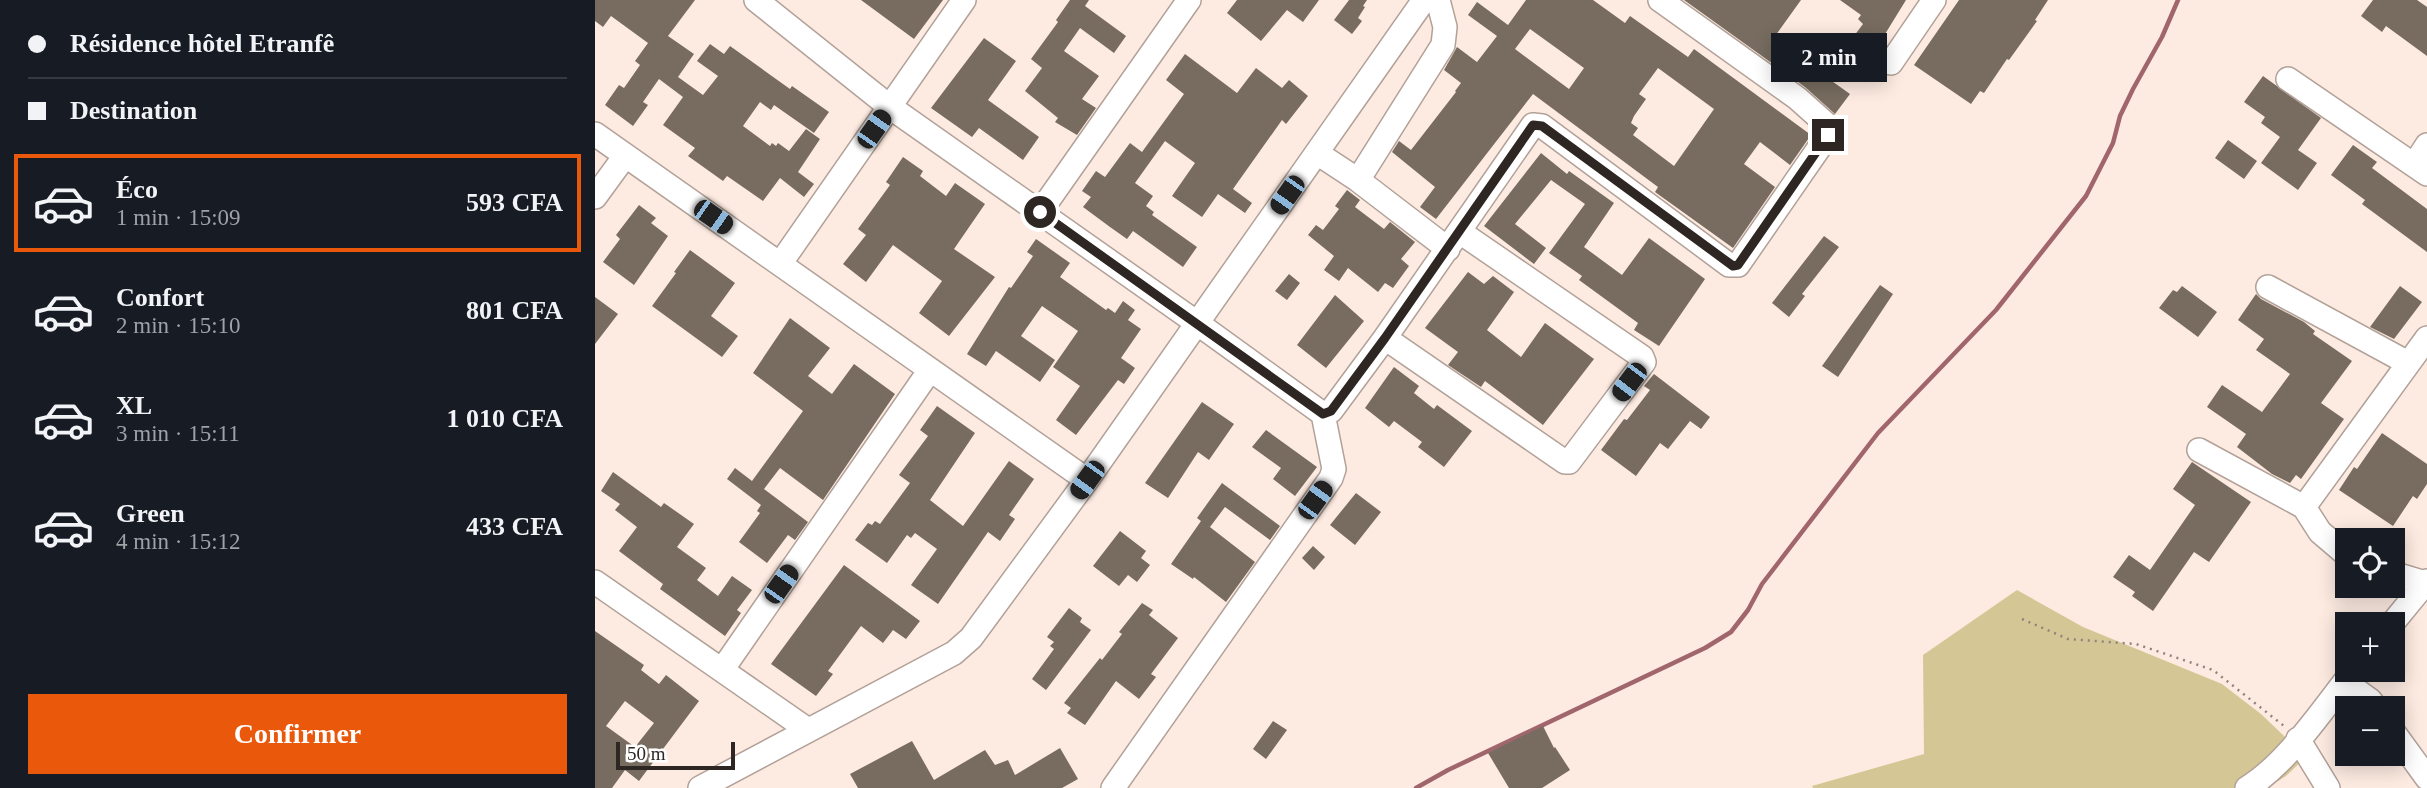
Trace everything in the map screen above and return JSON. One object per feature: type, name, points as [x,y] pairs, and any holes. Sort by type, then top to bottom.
[{"type":"street","points":[[756,0],[890,107],[1323,414],[1334,469],[1331,478],[1112,788]]},
{"type":"street","points":[[779,264],[964,0]]},
{"type":"street","points":[[1040,212],[1189,0]]},
{"type":"street","points":[[700,788],[963,647],[1087,480],[1424,0]]},
{"type":"street","points":[[1358,180],[1443,45],[1445,27],[1438,0]]},
{"type":"street","points":[[1323,414],[1331,411],[1385,338],[1533,125],[1538,124],[1729,265],[1738,265],[1828,135],[1828,130],[1825,123],[1797,98],[1660,0]]},
{"type":"street","points":[[1891,63],[1934,0]]},
{"type":"street","points":[[2288,79],[2421,169],[2427,145]]},
{"type":"street","points":[[595,134],[1087,480]]},
{"type":"street","points":[[1317,153],[1642,357],[1644,362],[1569,462],[1565,462],[1385,338]]},
{"type":"street","points":[[595,197],[625,156]]},
{"type":"street","points":[[2268,287],[2408,363]]},
{"type":"street","points":[[2304,507],[2427,338]]},
{"type":"street","points":[[722,670],[930,370]]},
{"type":"street","points":[[2199,450],[2304,507],[2319,532],[2335,545]]},
{"type":"street","points":[[2402,612],[2426,582],[2405,576]]},
{"type":"street","points":[[595,582],[808,730]]},
{"type":"street","points":[[2247,788],[2273,768],[2344,682]]},
{"type":"street","points":[[2354,682],[2366,696]]},
{"type":"street","points":[[2298,739],[2328,788]]},
{"type":"street","points":[[2405,748],[2427,778]]},
{"type":"path","points":[[2022,619],[2068,639],[2136,644],[2213,670],[2273,715],[2298,739]]},
{"type":"shaded area","points":[[2017,590],[2083,627],[2222,684],[2261,714],[2306,757],[2286,776],[2267,788],[1813,788],[1812,786],[1924,754],[1923,655]]},
{"type":"building","points":[[595,0],[695,0],[668,36],[694,54],[678,77],[703,95],[718,76],[697,61],[710,44],[724,54],[730,46],[790,89],[792,86],[829,112],[814,133],[774,105],[771,110],[760,102],[743,126],[770,146],[772,143],[776,146],[778,143],[789,151],[806,129],[820,139],[798,172],[814,184],[804,197],[780,178],[763,201],[727,176],[723,181],[688,156],[695,148],[663,125],[683,97],[659,79],[643,102],[648,105],[633,126],[605,105],[619,85],[624,88],[640,65],[635,61],[648,43],[611,16],[603,27],[595,21]]},
{"type":"building","points":[[861,0],[943,0],[914,39]]},
{"type":"building","points":[[1070,0],[1089,0],[1085,6],[1126,36],[1114,53],[1080,28],[1064,51],[1099,76],[1082,99],[1096,108],[1077,135],[1055,122],[1058,118],[1025,91],[1042,68],[1031,59],[1058,22],[1056,20]]},
{"type":"building","points":[[1237,0],[1319,0],[1303,22],[1287,10],[1261,41],[1227,13]]},
{"type":"building","points":[[1349,0],[1367,0],[1358,18],[1362,21],[1352,34],[1334,20]]},
{"type":"building","points":[[1526,0],[1593,0],[1625,23],[1630,16],[1688,57],[1694,49],[1811,135],[1790,165],[1760,142],[1744,164],[1775,187],[1733,248],[1655,192],[1658,187],[1533,94],[1436,219],[1420,207],[1435,187],[1392,152],[1399,141],[1411,150],[1456,92],[1461,83],[1444,70],[1457,47],[1477,62],[1497,36],[1468,15],[1477,2],[1508,25]],"holes":[[[1530,29],[1584,68],[1569,89],[1515,49]],[[1658,68],[1714,109],[1674,166],[1633,135],[1638,128],[1631,123],[1646,99],[1639,94]]]},
{"type":"building","points":[[1684,0],[1801,0],[1773,39],[1850,94],[1835,114],[1805,87]]},
{"type":"building","points":[[1840,0],[1906,0],[1882,39],[1861,57],[1850,49],[1848,44],[1863,24],[1858,19],[1861,15]]},
{"type":"building","points":[[1959,0],[2048,0],[2035,20],[2037,21],[2009,60],[2007,59],[1984,93],[1980,91],[1971,104],[1914,65]]},
{"type":"building","points":[[2373,0],[2417,0],[2427,7],[2427,56],[2386,26],[2382,32],[2361,16]]},
{"type":"building","points":[[984,38],[1016,61],[988,100],[1039,137],[1023,160],[979,128],[972,137],[931,108]]},
{"type":"building","points":[[1185,54],[1237,93],[1256,68],[1282,88],[1289,80],[1308,96],[1286,124],[1282,120],[1233,189],[1252,203],[1245,213],[1218,194],[1202,217],[1172,196],[1195,163],[1165,141],[1135,183],[1153,196],[1146,206],[1154,212],[1152,215],[1197,247],[1183,267],[1133,231],[1127,239],[1083,207],[1091,197],[1082,191],[1096,171],[1105,177],[1130,143],[1142,152],[1184,94],[1166,80]]},
{"type":"building","points":[[2263,76],[2321,118],[2298,150],[2317,163],[2298,190],[2261,163],[2280,137],[2261,123],[2265,117],[2244,102]]},
{"type":"building","points":[[2228,140],[2257,161],[2244,179],[2215,158]]},
{"type":"building","points":[[2353,145],[2377,162],[2372,168],[2427,209],[2427,252],[2362,204],[2365,200],[2331,175]]},
{"type":"building","points":[[1541,153],[1567,174],[1569,171],[1614,203],[1584,247],[1622,275],[1649,238],[1705,279],[1659,346],[1634,330],[1638,323],[1579,280],[1582,276],[1549,253],[1585,204],[1551,180],[1515,224],[1546,248],[1534,264],[1484,226]]},
{"type":"building","points":[[903,157],[923,171],[920,176],[946,196],[955,183],[985,204],[954,249],[995,277],[949,336],[919,313],[942,281],[893,245],[866,282],[843,264],[866,235],[858,229],[890,185],[886,182]]},
{"type":"building","points":[[1347,190],[1360,200],[1355,207],[1384,229],[1390,222],[1415,242],[1401,259],[1409,266],[1393,288],[1385,283],[1378,292],[1348,268],[1339,281],[1324,270],[1334,256],[1308,235],[1316,225],[1323,230],[1339,209],[1335,206]]},
{"type":"building","points":[[639,205],[656,218],[651,223],[668,236],[634,285],[603,262],[620,239],[616,235]]},
{"type":"building","points":[[1824,236],[1839,247],[1802,294],[1805,296],[1789,317],[1772,303]]},
{"type":"building","points":[[1036,239],[1070,263],[1060,277],[1106,310],[1108,308],[1115,313],[1123,301],[1135,310],[1128,320],[1141,329],[1121,358],[1135,368],[1124,384],[1118,380],[1076,435],[1056,420],[1080,386],[1053,367],[1078,331],[1042,306],[1021,336],[1055,360],[1040,382],[996,351],[986,366],[967,354],[1009,287],[1011,288],[1033,256],[1027,252]]},
{"type":"building","points":[[690,250],[735,283],[711,316],[738,336],[722,357],[652,306]]},
{"type":"building","points":[[1468,272],[1484,284],[1493,276],[1514,292],[1487,330],[1521,357],[1545,323],[1594,359],[1543,425],[1485,381],[1481,387],[1448,365],[1458,352],[1425,328]]},
{"type":"building","points":[[1289,274],[1300,283],[1287,300],[1275,291]]},
{"type":"building","points":[[1880,285],[1893,294],[1838,377],[1822,366]]},
{"type":"building","points":[[2182,286],[2217,312],[2198,337],[2159,308],[2173,290],[2177,292]]},
{"type":"building","points":[[2400,286],[2422,302],[2394,339],[2370,327]]},
{"type":"building","points":[[2256,294],[2304,322],[2315,331],[2313,334],[2352,361],[2321,403],[2344,419],[2301,479],[2296,475],[2290,483],[2272,474],[2237,447],[2246,434],[2207,407],[2222,385],[2262,412],[2290,374],[2256,350],[2264,339],[2238,320]]},
{"type":"building","points":[[1335,295],[1364,321],[1326,368],[1297,345]]},
{"type":"building","points":[[595,297],[618,314],[595,344]]},
{"type":"building","points":[[790,318],[830,348],[808,376],[832,394],[854,364],[895,394],[823,500],[780,468],[764,489],[808,522],[795,540],[788,535],[767,563],[739,542],[760,513],[757,511],[761,505],[727,479],[735,468],[752,481],[803,411],[753,373]]},
{"type":"building","points":[[1394,367],[1419,386],[1414,393],[1434,409],[1437,405],[1472,431],[1444,467],[1418,447],[1422,442],[1394,421],[1389,427],[1365,408]]},
{"type":"building","points":[[1654,374],[1710,417],[1701,429],[1690,421],[1668,449],[1660,443],[1636,476],[1601,450],[1650,390],[1644,386]]},
{"type":"building","points":[[1202,402],[1234,424],[1209,460],[1198,452],[1168,498],[1145,483]]},
{"type":"building","points":[[937,406],[975,433],[930,500],[963,526],[1009,461],[1034,479],[1009,515],[1015,519],[1000,541],[988,532],[938,604],[911,585],[937,549],[915,533],[911,538],[907,535],[887,563],[855,540],[868,523],[872,525],[875,521],[880,524],[910,483],[899,475],[928,436],[920,430]]},
{"type":"building","points":[[1266,430],[1317,467],[1295,496],[1273,479],[1281,468],[1252,447]]},
{"type":"building","points":[[2382,433],[2427,464],[2427,484],[2417,499],[2413,496],[2393,526],[2339,490]]},
{"type":"building","points":[[2192,462],[2251,502],[2209,562],[2194,552],[2153,611],[2132,596],[2135,592],[2113,577],[2129,555],[2150,570],[2195,505],[2173,489]]},
{"type":"building","points":[[613,472],[661,507],[664,503],[694,524],[677,547],[706,568],[697,580],[718,596],[732,576],[752,590],[737,610],[741,613],[725,636],[660,589],[663,584],[619,551],[637,527],[615,510],[620,504],[601,491]]},
{"type":"building","points":[[1222,483],[1280,526],[1270,540],[1225,507],[1210,527],[1206,524],[1255,562],[1226,602],[1194,577],[1193,579],[1171,564],[1201,521],[1197,518]]},
{"type":"building","points":[[1356,493],[1381,512],[1355,545],[1330,525]]},
{"type":"building","points":[[1120,531],[1146,551],[1141,558],[1150,565],[1137,582],[1128,575],[1119,586],[1093,566]]},
{"type":"building","points":[[1313,546],[1325,557],[1314,570],[1302,558]]},
{"type":"building","points":[[844,565],[920,621],[906,639],[893,630],[883,643],[861,626],[828,671],[833,674],[816,696],[771,664]]},
{"type":"building","points":[[1142,603],[1153,610],[1149,615],[1178,638],[1151,674],[1156,677],[1139,699],[1116,681],[1085,725],[1067,713],[1071,708],[1064,703],[1100,658],[1102,660],[1122,634],[1119,632]]},
{"type":"building","points":[[1069,608],[1082,618],[1080,622],[1091,630],[1046,690],[1032,679],[1054,649],[1050,646],[1054,642],[1047,637]]},
{"type":"building","points":[[595,631],[644,665],[641,670],[659,684],[666,675],[699,701],[639,781],[625,770],[612,788],[595,788]],"holes":[[[625,701],[654,723],[635,747],[606,726]]]},
{"type":"building","points":[[1273,721],[1287,730],[1266,759],[1253,749]]},
{"type":"building","points":[[1543,726],[1554,748],[1570,770],[1542,788],[1509,788],[1488,753]]},
{"type":"building","points":[[912,741],[934,780],[985,750],[995,765],[1008,760],[1015,775],[1060,748],[1078,779],[1062,788],[858,788],[850,774]]},
{"type":"waterway","points":[[1416,788],[1448,770],[1705,648],[1731,632],[1748,610],[1762,584],[1878,433],[1996,310],[2086,196],[2113,143],[2120,116],[2162,37],[2178,0]]},
{"type":"route","points":[[1040,212],[1323,414],[1331,411],[1385,338],[1533,125],[1542,126],[1733,266],[1738,265],[1828,135]]}]
